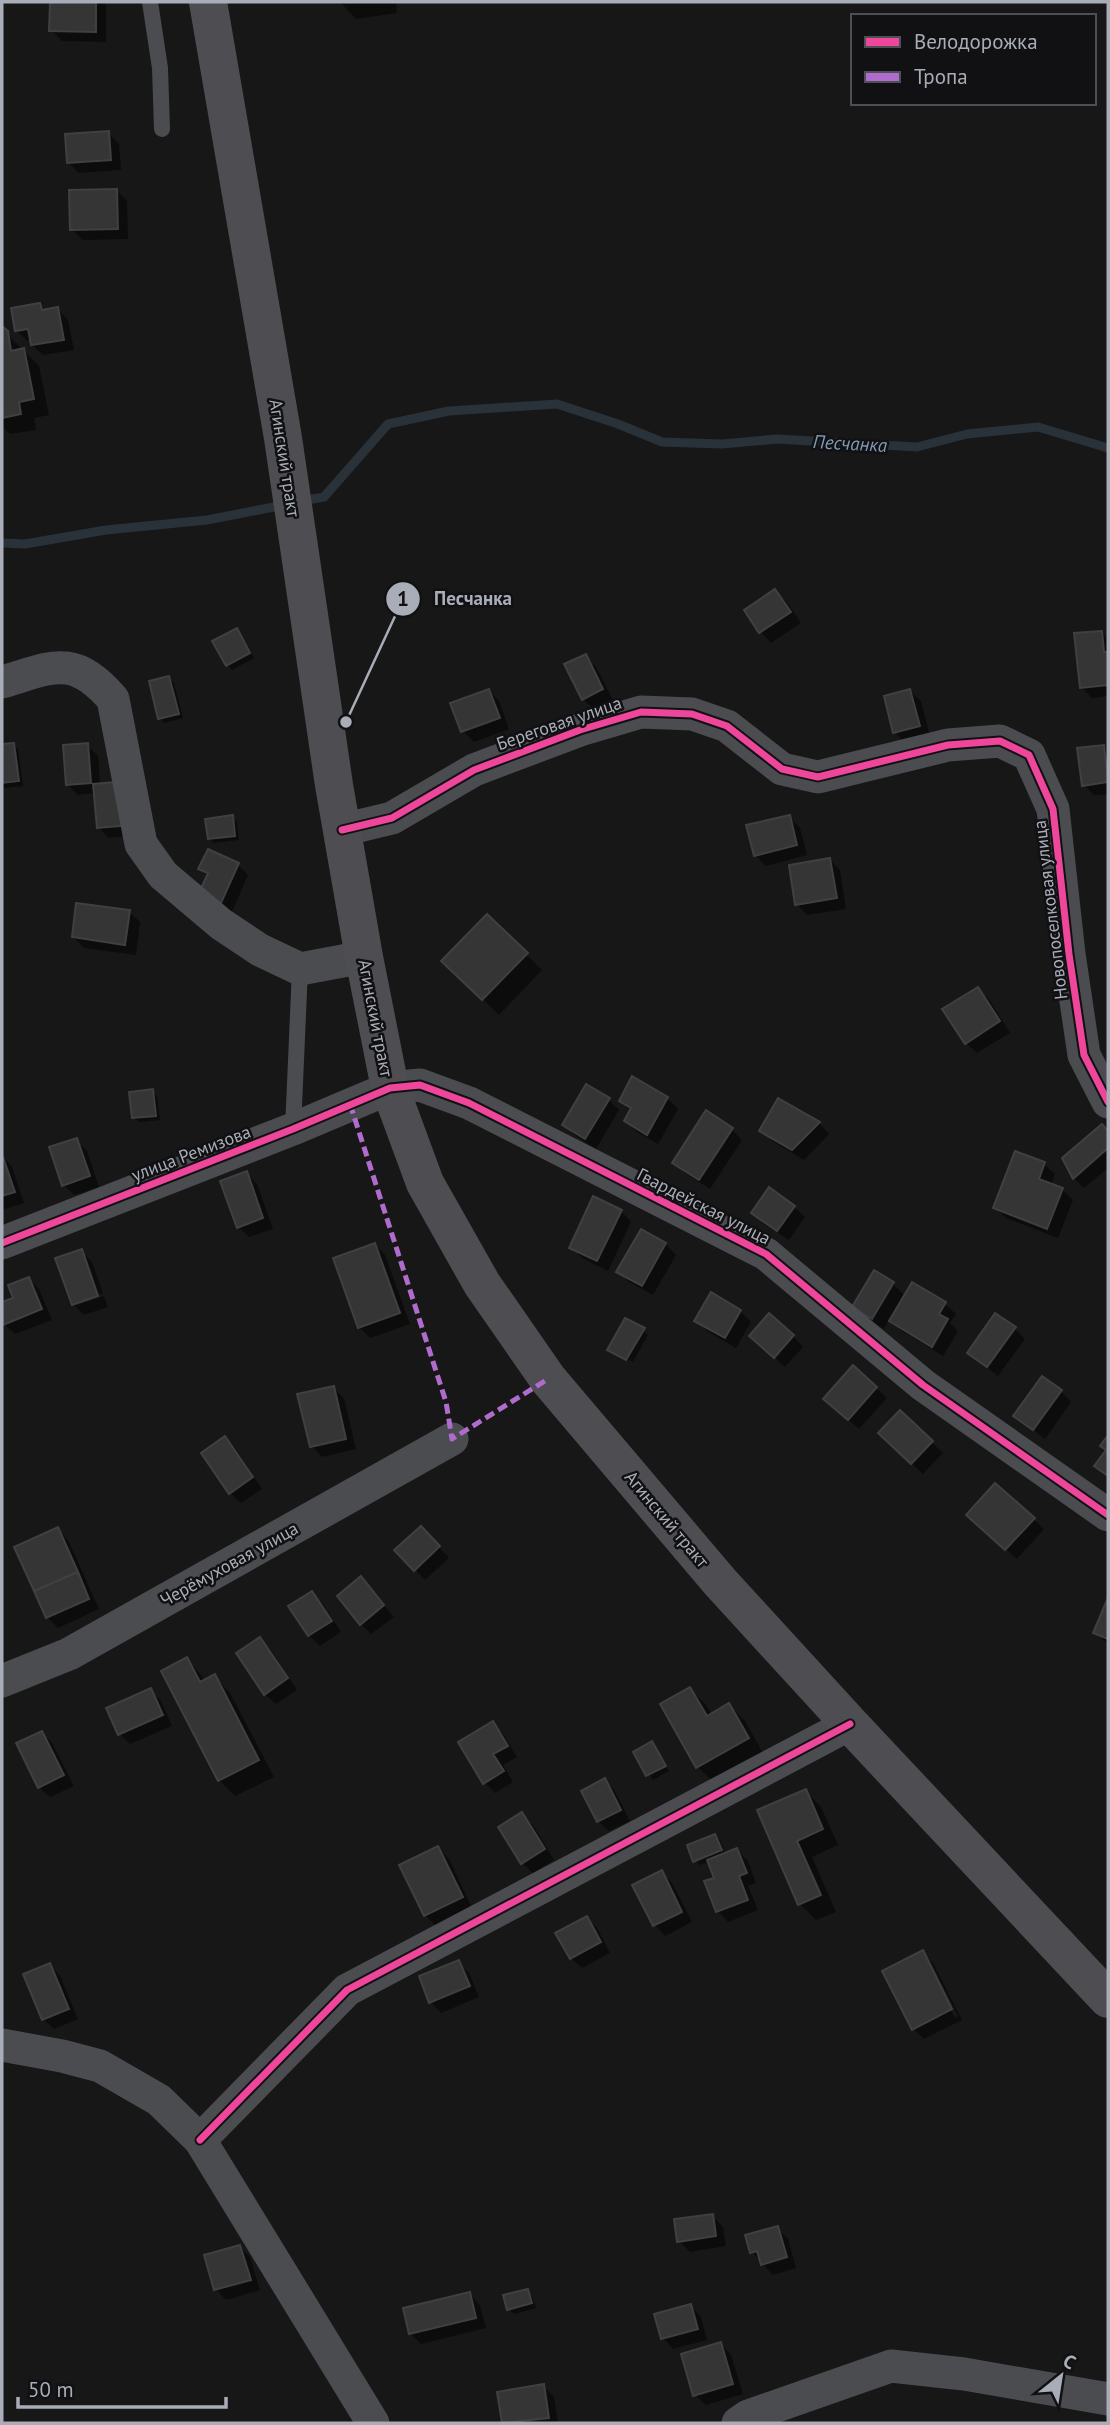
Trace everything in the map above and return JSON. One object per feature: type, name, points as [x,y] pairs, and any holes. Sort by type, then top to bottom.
[{"type":"highway","name":"Агинский тракт","points":[[208,2],[283,438],[342,830],[364,957],[390,1088],[425,1182],[482,1284],[548,1379],[720,1581],[1108,1999]]},
{"type":"street","points":[[2,682],[57,666],[80,670],[99,682],[113,699],[141,844],[163,874],[220,924],[260,950],[300,969],[364,957]]},
{"type":"street","name":"Береговая улица","points":[[342,830],[391,818],[474,770],[580,730],[641,712],[692,714],[727,726],[782,769],[818,777],[948,745],[1000,741],[1029,755]]},
{"type":"street","name":"Новопоселковая улица","points":[[1029,755],[1054,809],[1069,954],[1084,1055],[1108,1102]]},
{"type":"street","name":"Гвардейская улица","points":[[390,1088],[420,1085],[469,1103],[766,1254],[923,1385],[1108,1514]]},
{"type":"street","name":"улица Ремизова","points":[[2,1243],[390,1088]]},
{"type":"street","name":"Черёмуховая улица","points":[[2,1681],[69,1654],[453,1439]]},
{"type":"street","points":[[200,2140],[347,1990],[850,1724]]},
{"type":"street","points":[[2,2045],[100,2066],[159,2100],[200,2140],[373,2423]]},
{"type":"street","points":[[738,2423],[748,2416],[891,2366],[964,2374],[1108,2399]]},
{"type":"lane","points":[[150,2],[160,68],[162,129]]},
{"type":"lane","points":[[293,1129],[300,969]]},
{"type":"building","points":[[50,2],[96,2],[96,32],[49,31]]},
{"type":"building","points":[[109,131],[111,160],[67,163],[65,134]]},
{"type":"building","points":[[117,189],[118,229],[70,230],[69,190]]},
{"type":"building","points":[[40,303],[42,310],[58,307],[64,340],[31,345],[28,329],[15,331],[11,308]]},
{"type":"building","points":[[2,326],[8,331],[11,351],[24,348],[34,399],[19,402],[21,414],[2,418]]},
{"type":"building","points":[[775,589],[791,612],[759,633],[744,610]]},
{"type":"building","points":[[237,628],[250,653],[226,666],[212,641]]},
{"type":"building","points":[[1102,631],[1104,652],[1108,652],[1108,685],[1080,688],[1074,633]]},
{"type":"building","points":[[586,654],[603,689],[582,700],[564,664]]},
{"type":"building","points":[[169,676],[179,714],[158,719],[149,681]]},
{"type":"building","points":[[489,689],[500,718],[461,732],[450,703]]},
{"type":"building","points":[[910,689],[920,726],[893,733],[884,696]]},
{"type":"building","points":[[14,743],[19,781],[2,783],[2,744]]},
{"type":"building","points":[[88,743],[91,783],[66,785],[63,745]]},
{"type":"building","points":[[1104,745],[1108,782],[1082,786],[1077,748]]},
{"type":"building","points":[[128,781],[132,825],[97,828],[93,784]]},
{"type":"building","points":[[233,815],[235,836],[208,839],[205,819]]},
{"type":"building","points":[[790,815],[797,845],[754,856],[746,825]]},
{"type":"building","points":[[208,849],[239,863],[221,903],[199,893],[208,873],[198,869]]},
{"type":"building","points":[[830,858],[837,898],[795,905],[789,865]]},
{"type":"building","points":[[76,903],[130,910],[125,945],[72,937]]},
{"type":"building","points":[[487,914],[528,953],[482,1000],[441,961]]},
{"type":"building","points":[[978,987],[1000,1021],[965,1044],[942,1009]]},
{"type":"building","points":[[632,1076],[668,1097],[647,1135],[624,1121],[631,1108],[619,1101]]},
{"type":"building","points":[[586,1084],[610,1098],[585,1139],[562,1125]]},
{"type":"building","points":[[153,1089],[156,1116],[132,1118],[129,1092]]},
{"type":"building","points":[[778,1098],[820,1122],[792,1150],[759,1131]]},
{"type":"building","points":[[706,1110],[733,1128],[699,1180],[672,1163]]},
{"type":"building","points":[[1102,1124],[1108,1131],[1108,1148],[1073,1179],[1062,1158]]},
{"type":"building","points":[[77,1138],[90,1176],[62,1186],[49,1147]]},
{"type":"building","points":[[1015,1151],[1045,1162],[1039,1179],[1063,1188],[1047,1229],[993,1208]]},
{"type":"building","points":[[2,1154],[15,1192],[2,1196]]},
{"type":"building","points":[[247,1171],[263,1218],[237,1228],[220,1181]]},
{"type":"building","points":[[769,1187],[795,1206],[777,1231],[751,1213]]},
{"type":"building","points":[[593,1196],[622,1210],[597,1261],[569,1248]]},
{"type":"building","points":[[641,1229],[666,1243],[642,1286],[616,1272]]},
{"type":"building","points":[[375,1243],[400,1313],[358,1328],[333,1258]]},
{"type":"building","points":[[82,1249],[98,1296],[72,1305],[55,1258]]},
{"type":"building","points":[[874,1270],[894,1282],[872,1319],[852,1307]]},
{"type":"building","points":[[29,1277],[42,1309],[3,1325],[2,1302],[13,1298],[8,1285]]},
{"type":"building","points":[[912,1282],[946,1302],[939,1314],[948,1319],[932,1347],[889,1321]]},
{"type":"building","points":[[711,1292],[741,1310],[725,1338],[694,1321]]},
{"type":"building","points":[[769,1313],[794,1335],[774,1358],[749,1336]]},
{"type":"building","points":[[995,1313],[1016,1327],[987,1367],[967,1353]]},
{"type":"building","points":[[625,1318],[645,1328],[626,1360],[607,1350]]},
{"type":"building","points":[[853,1365],[877,1387],[848,1420],[823,1399]]},
{"type":"building","points":[[1042,1376],[1062,1390],[1033,1430],[1013,1416]]},
{"type":"building","points":[[334,1386],[346,1439],[310,1447],[297,1394]]},
{"type":"building","points":[[900,1410],[933,1441],[911,1464],[878,1433]]},
{"type":"building","points":[[1108,1435],[1108,1476],[1094,1466],[1106,1450],[1100,1446]]},
{"type":"building","points":[[225,1436],[253,1477],[229,1494],[201,1453]]},
{"type":"building","points":[[995,1483],[1035,1518],[1005,1550],[966,1515]]},
{"type":"building","points":[[421,1526],[440,1546],[414,1571],[394,1550]]},
{"type":"building","points":[[58,1527],[78,1572],[34,1591],[14,1547]]},
{"type":"building","points":[[78,1572],[89,1599],[46,1618],[34,1591]]},
{"type":"building","points":[[361,1576],[384,1605],[360,1625],[337,1596]]},
{"type":"building","points":[[312,1591],[332,1621],[308,1636],[288,1606]]},
{"type":"building","points":[[1108,1601],[1108,1639],[1093,1633]]},
{"type":"building","points":[[260,1637],[288,1678],[264,1695],[236,1653]]},
{"type":"building","points":[[187,1657],[200,1682],[215,1674],[259,1760],[218,1781],[161,1671]]},
{"type":"building","points":[[690,1687],[707,1716],[729,1703],[749,1738],[696,1768],[660,1704]]},
{"type":"building","points":[[151,1688],[163,1715],[118,1735],[106,1708]]},
{"type":"building","points":[[493,1721],[508,1746],[493,1754],[504,1771],[483,1784],[458,1742]]},
{"type":"building","points":[[42,1731],[64,1775],[38,1788],[16,1743]]},
{"type":"building","points":[[652,1741],[666,1766],[646,1776],[633,1752]]},
{"type":"building","points":[[605,1778],[621,1810],[597,1822],[581,1791]]},
{"type":"building","points":[[806,1789],[823,1829],[797,1841],[821,1895],[798,1905],[757,1810]]},
{"type":"building","points":[[522,1812],[545,1849],[521,1864],[498,1827]]},
{"type":"building","points":[[715,1834],[722,1850],[693,1862],[687,1845]]},
{"type":"building","points":[[438,1846],[463,1897],[424,1916],[399,1865]]},
{"type":"building","points":[[737,1848],[747,1873],[739,1876],[748,1900],[716,1912],[704,1881],[714,1878],[707,1860]]},
{"type":"building","points":[[662,1870],[682,1912],[653,1926],[632,1885]]},
{"type":"building","points":[[587,1916],[601,1942],[570,1959],[555,1933]]},
{"type":"building","points":[[923,1950],[952,2009],[912,2030],[882,1971]]},
{"type":"building","points":[[459,1960],[470,1986],[429,2003],[419,1976]]},
{"type":"building","points":[[50,1963],[69,2009],[42,2020],[23,1974]]},
{"type":"building","points":[[713,2214],[716,2236],[677,2242],[674,2219]]},
{"type":"building","points":[[778,2226],[787,2257],[761,2265],[757,2251],[750,2253],[745,2235]]},
{"type":"building","points":[[240,2245],[251,2280],[214,2290],[204,2255]]},
{"type":"building","points":[[528,2289],[532,2303],[507,2310],[503,2295]]},
{"type":"building","points":[[470,2292],[476,2318],[409,2334],[403,2308]]},
{"type":"building","points":[[691,2304],[698,2329],[661,2339],[654,2314]]},
{"type":"building","points":[[721,2342],[733,2384],[693,2396],[681,2354]]},
{"type":"building","points":[[544,2384],[549,2418],[502,2423],[497,2392]]},
{"type":"waterway","name":"Песчанка","points":[[301,501],[324,497],[388,424],[449,411],[557,404],[662,442],[722,444],[777,439],[917,447],[967,434],[1038,427],[1108,448]]},
{"type":"waterway","name":"Песчанка","points":[[2,543],[25,544],[106,530],[207,520],[284,505]]},
{"type":"marked path","points":[[350,1104],[446,1402],[452,1439],[548,1379]]},
{"type":"cycle path","points":[[342,830],[392,818],[474,770],[580,730],[641,712],[692,714],[727,726],[782,769],[818,777],[948,745],[1000,741],[1029,755],[1053,809],[1069,954],[1084,1055],[1108,1102]]},
{"type":"cycle path","points":[[2,1243],[390,1088],[420,1085],[469,1103],[766,1254],[923,1385],[1108,1515]]},
{"type":"cycle path","points":[[200,2140],[347,1990],[850,1724]]},
{"type":"place","name":"Песчанка","points":[[346,722]]}]
